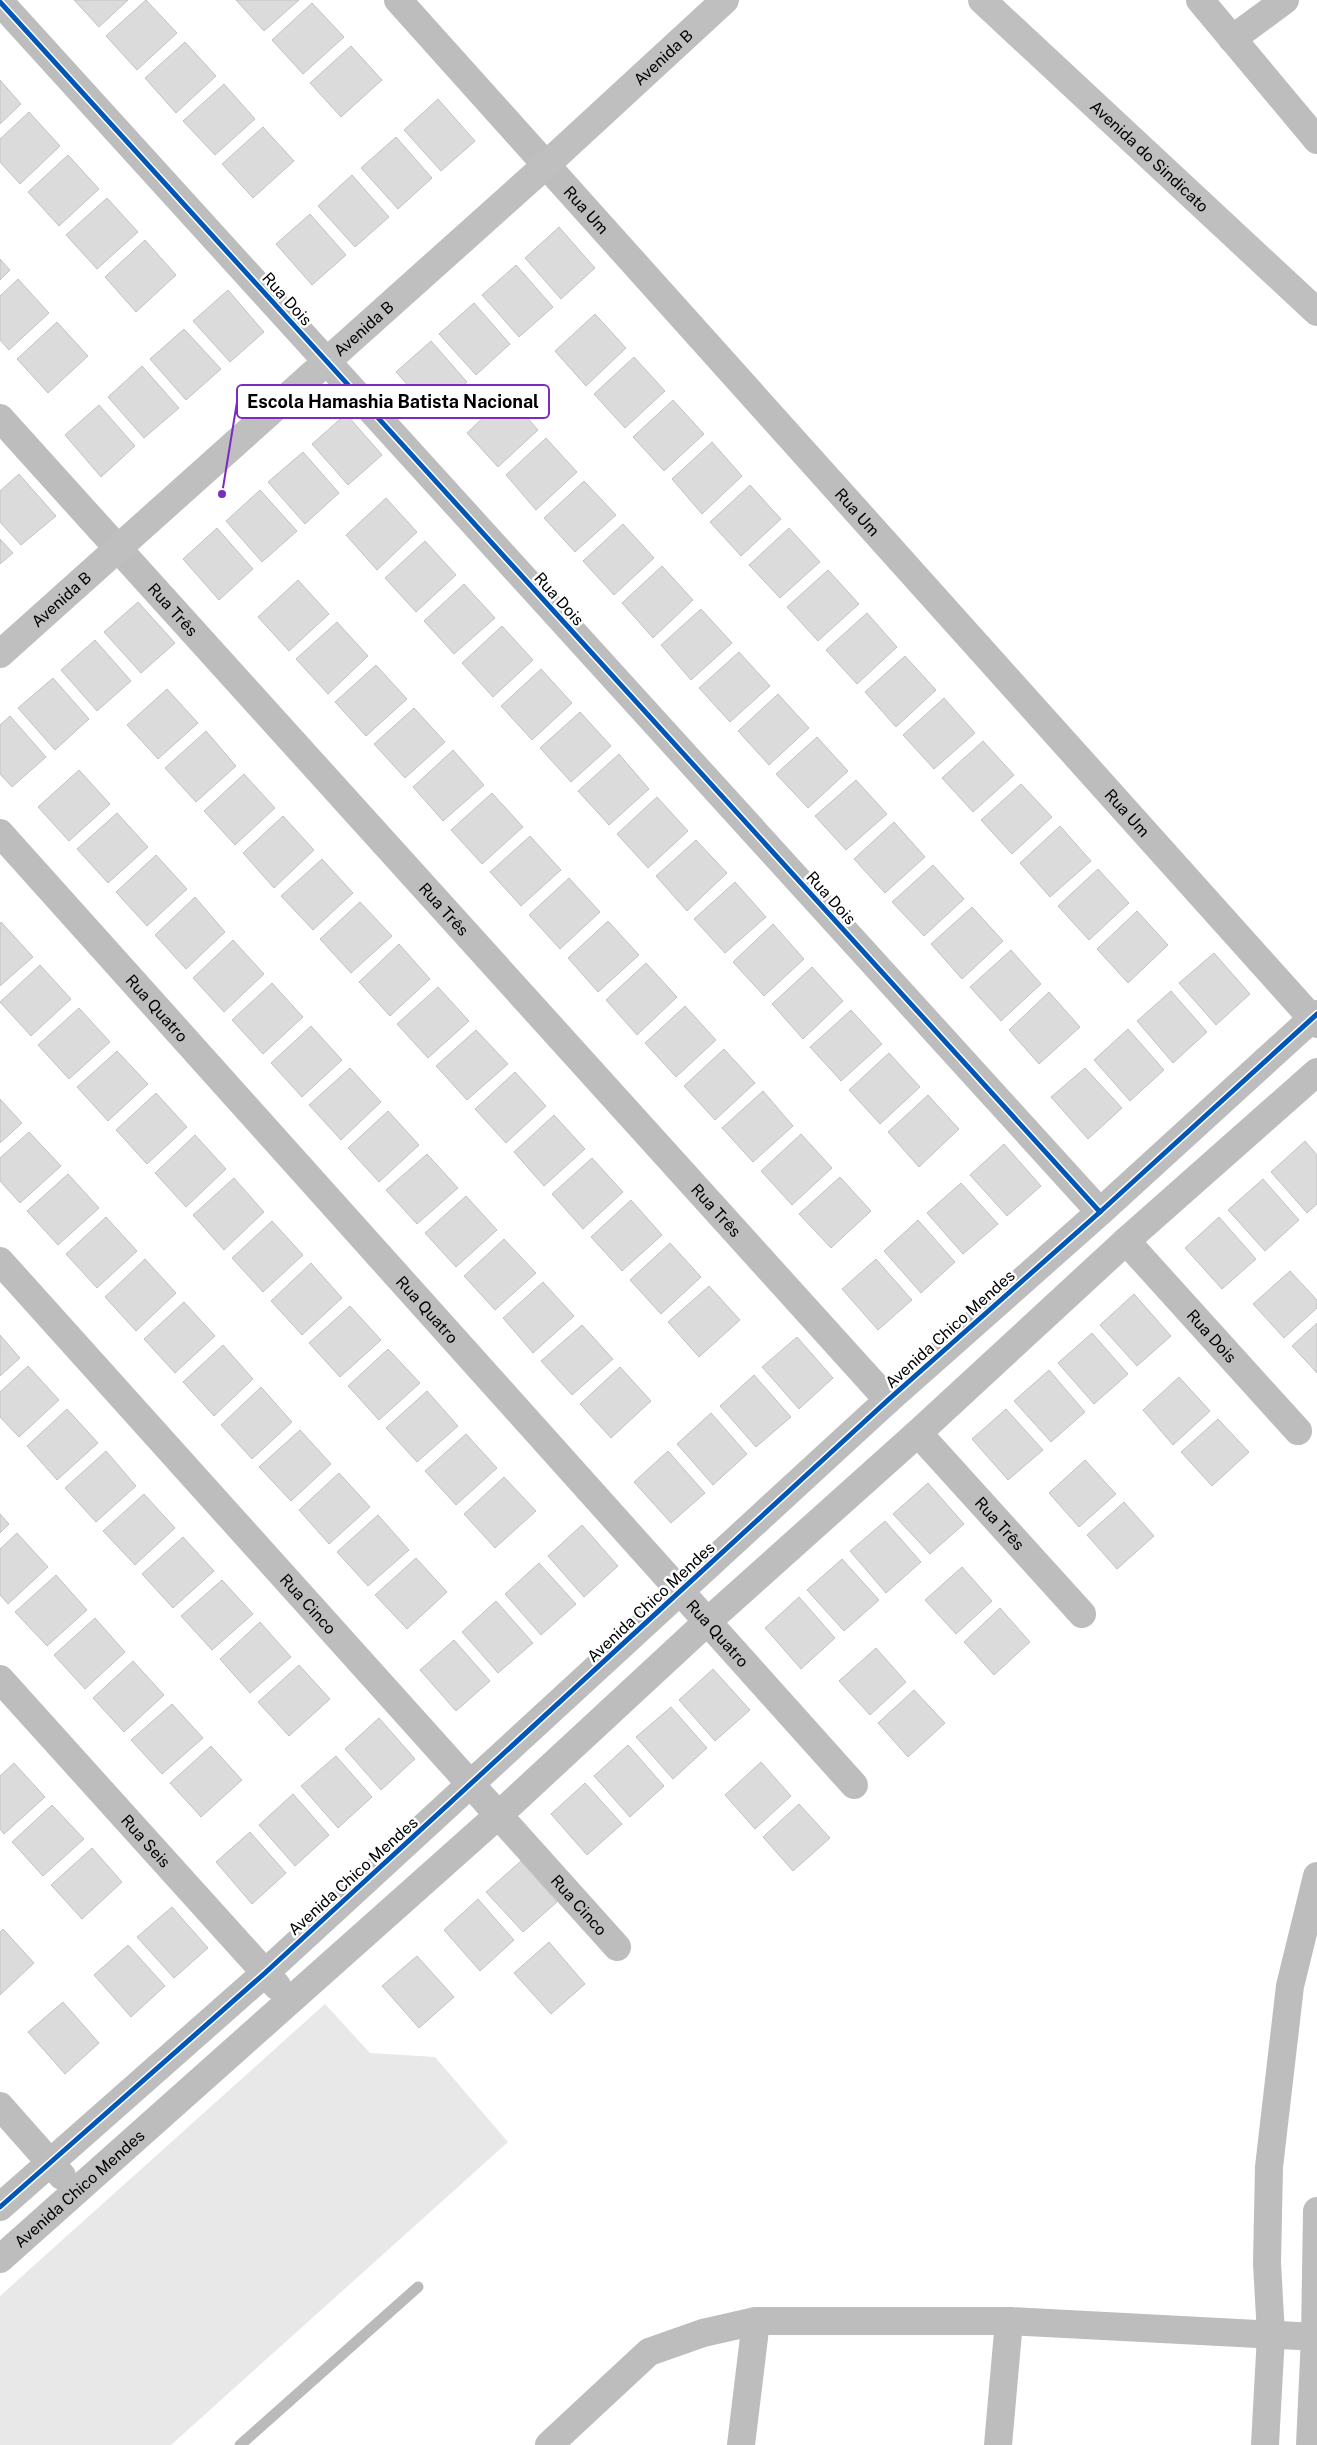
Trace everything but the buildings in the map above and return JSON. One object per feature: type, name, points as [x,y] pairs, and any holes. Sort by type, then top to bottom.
[{"type":"street","name":"Rua Um","points":[[398,0],[1315,1019]]},
{"type":"street","name":"Avenida B","points":[[0,654],[546,165],[725,0]]},
{"type":"street","name":"Avenida do Sindicato","points":[[982,0],[1317,312]]},
{"type":"street","points":[[1200,0],[1317,140]]},
{"type":"street","points":[[1232,39],[1285,0]]},
{"type":"street","name":"Rua Dois","points":[[0,2],[1100,1212]]},
{"type":"street","name":"Rua Três","points":[[0,418],[888,1400]]},
{"type":"street","name":"Rua Quatro","points":[[0,833],[854,1786]]},
{"type":"street","name":"Avenida Chico Mendes","points":[[0,2207],[265,1973],[888,1400],[1315,1019]]},
{"type":"street","name":"Avenida Chico Mendes","points":[[0,2259],[498,1816],[707,1622],[918,1433],[1126,1241],[1317,1072]]},
{"type":"street","name":"Rua Dois","points":[[1126,1241],[1298,1431]]},
{"type":"street","name":"Rua Cinco","points":[[0,1261],[617,1947]]},
{"type":"street","name":"Rua Três","points":[[918,1433],[1082,1614]]},
{"type":"street","name":"Rua Seis","points":[[0,1679],[291,2002]]},
{"type":"street","points":[[1265,2445],[1271,2336],[1267,2263],[1268,2167],[1290,1986],[1317,1876]]},
{"type":"street","points":[[0,2106],[76,2191]]},
{"type":"street","points":[[1310,2445],[1316,2338],[1317,2211]]},
{"type":"street","points":[[550,2445],[649,2352],[703,2333],[756,2321],[1009,2321],[1316,2338]]},
{"type":"street","points":[[741,2445],[756,2321]]},
{"type":"street","points":[[998,2445],[1009,2321]]},
{"type":"shaded area","points":[[325,2004],[370,2053],[435,2057],[508,2142],[171,2445],[0,2445],[0,2296]]},
{"type":"waterway","points":[[240,2445],[418,2287]]},
{"type":"cycle path","points":[[0,2],[1100,1212]]},
{"type":"cycle path","points":[[0,2207],[265,1973],[888,1400],[1100,1212],[1317,1014]]},
{"type":"place","name":"Escola Hamashia Batista Nacional","points":[[222,494]]}]
